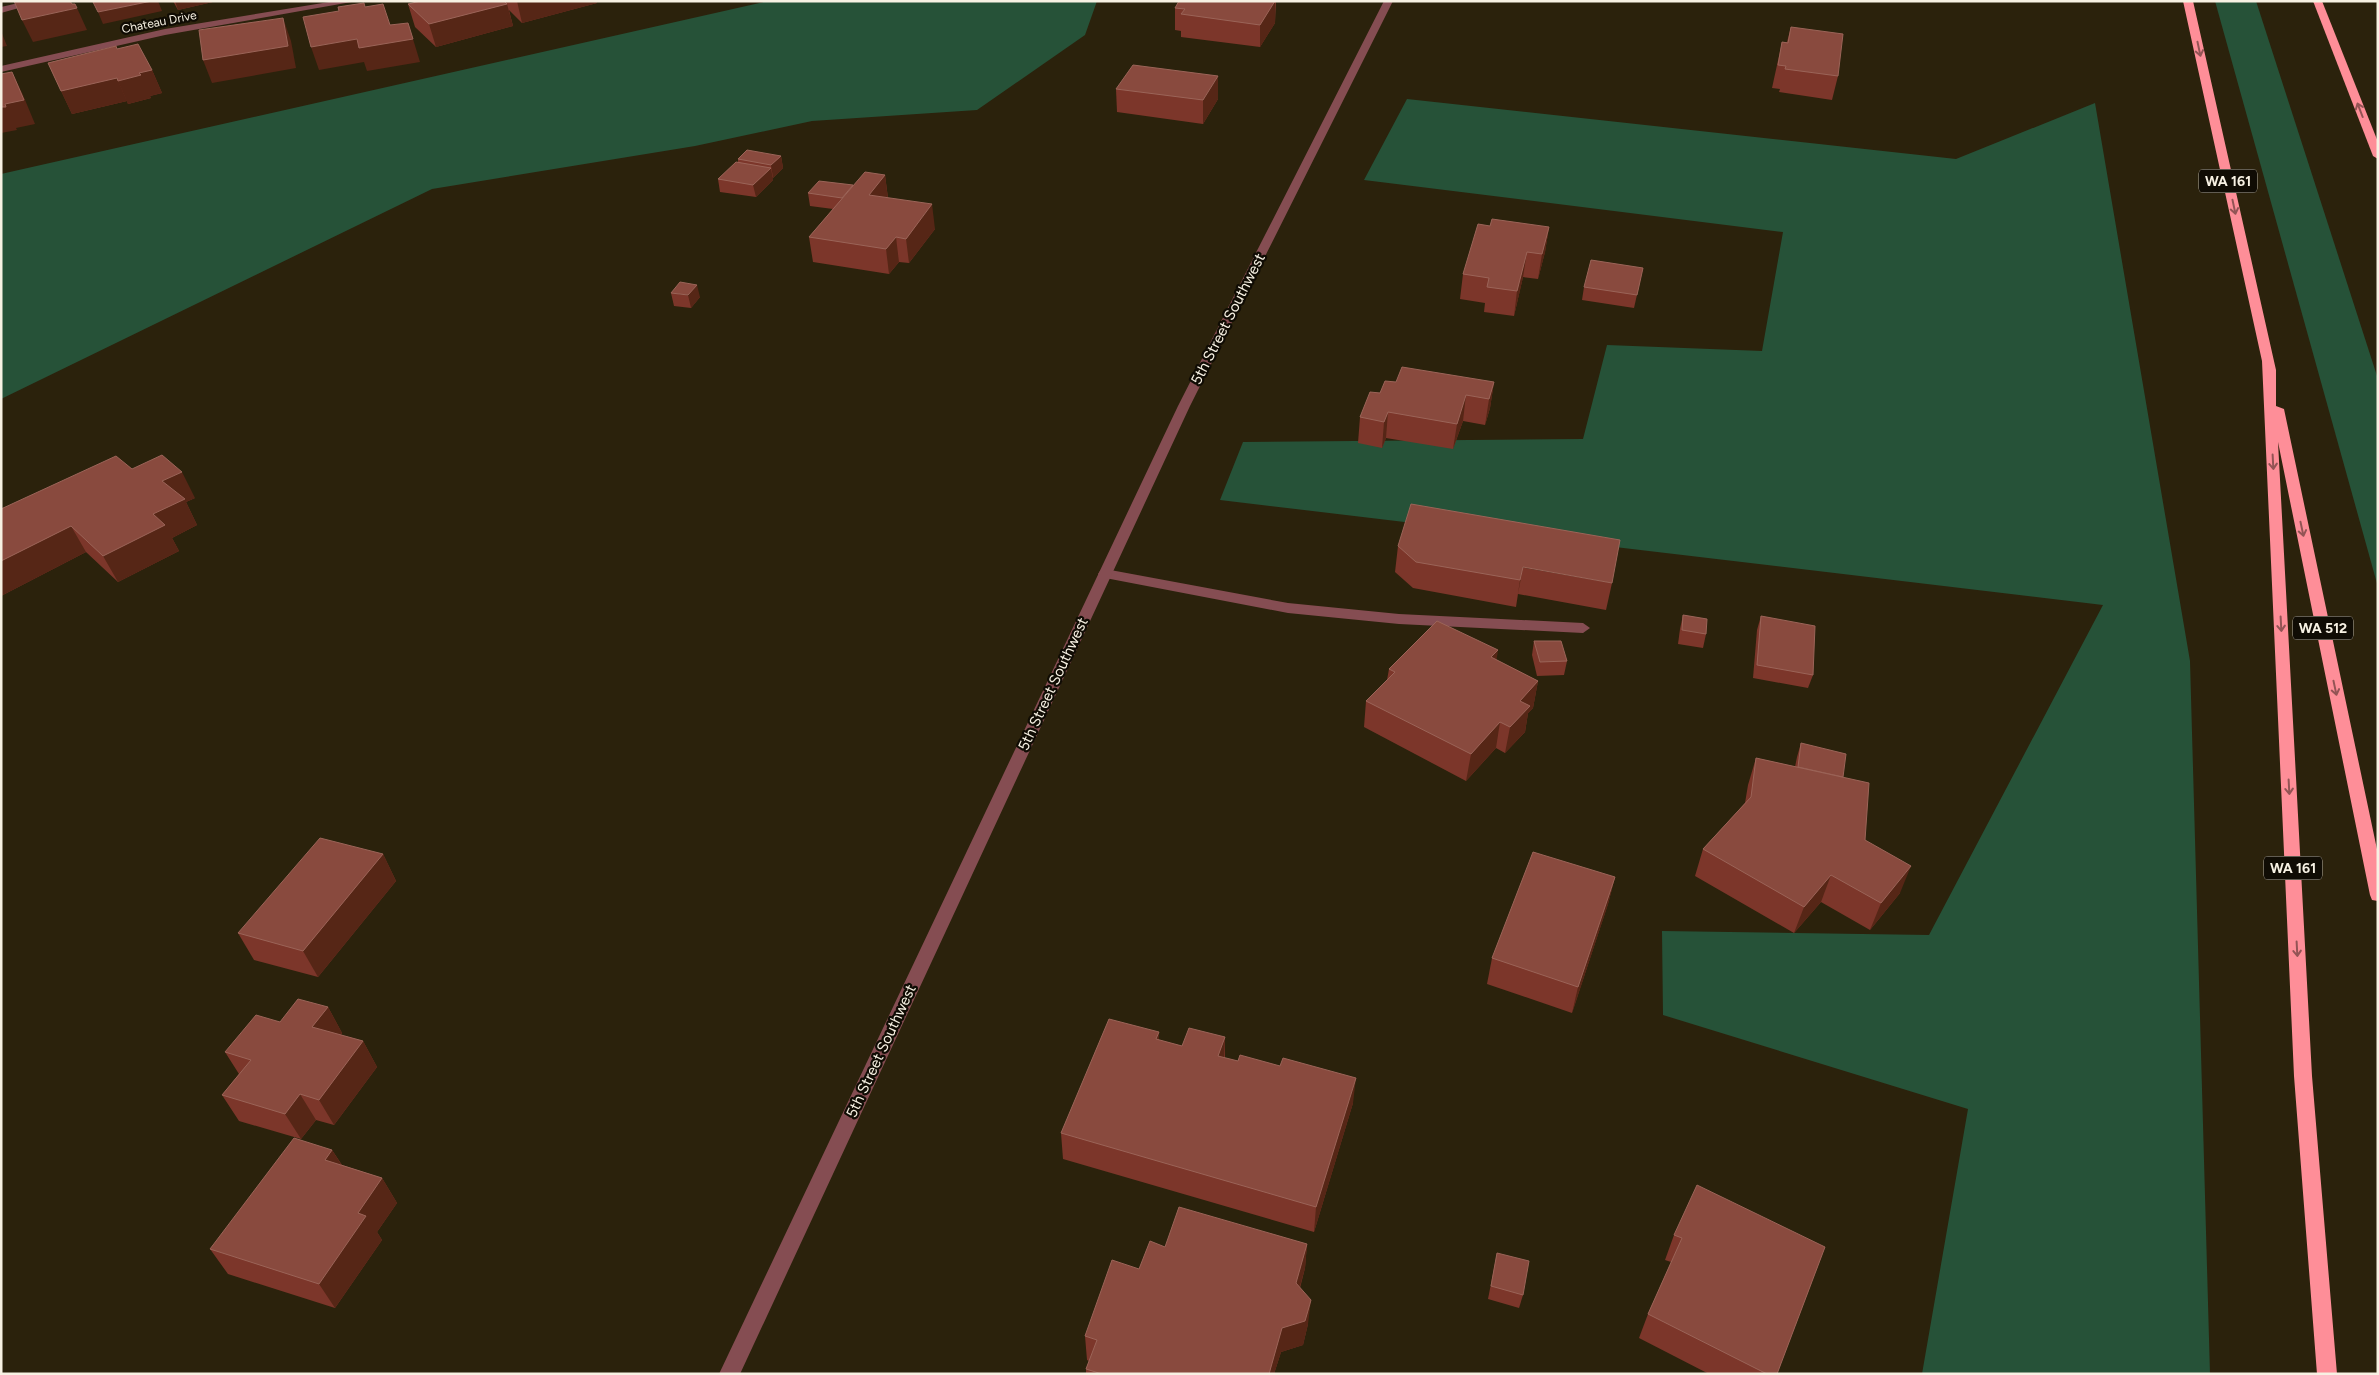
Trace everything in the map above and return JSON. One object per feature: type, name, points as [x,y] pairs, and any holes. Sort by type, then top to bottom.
[{"type":"highway","name":"WA 161","points":[[2188,1],[2268,361],[2303,1076],[2327,1374]]},
{"type":"highway","points":[[2317,1],[2378,156]]},
{"type":"highway","name":"WA 512","points":[[2268,361],[2378,895]]},
{"type":"street","points":[[1,10],[40,1]]},
{"type":"street","name":"Chateau Drive","points":[[1,69],[165,32],[353,1]]},
{"type":"street","name":"5th Street Southwest","points":[[729,1374],[1184,406],[1389,1]]},
{"type":"street","points":[[1105,574],[1288,608],[1399,619],[1584,628]]},
{"type":"green space","points":[[768,1],[1097,1],[1085,35],[977,110],[812,121],[695,146],[432,189],[1,399],[1,174]]},
{"type":"green space","points":[[2215,1],[2256,1],[2378,379],[2378,587]]},
{"type":"green space","points":[[1407,99],[1956,159],[2095,103],[2190,661],[2210,1374],[1922,1374],[1968,1109],[1663,1015],[1662,931],[1929,935],[2103,605],[1220,500],[1243,442],[1583,439],[1607,345],[1762,351],[1783,232],[1364,180]]},
{"type":"building","points":[[14,1],[70,1],[77,8],[22,20]]},
{"type":"building","points":[[152,1],[98,12],[93,2]]},
{"type":"building","points":[[421,1],[504,1],[507,4],[429,24],[408,4]]},
{"type":"building","points":[[1179,1],[1275,1],[1260,25],[1181,14],[1185,9],[1175,8]]},
{"type":"building","points":[[364,3],[365,7],[383,4],[390,25],[408,23],[413,39],[359,48],[357,39],[311,47],[303,17],[339,11],[338,7]]},
{"type":"building","points":[[283,18],[288,46],[203,60],[199,30]]},
{"type":"building","points":[[1791,27],[1843,34],[1838,76],[1785,69],[1786,66],[1778,65],[1782,42],[1788,43]]},
{"type":"building","points":[[138,44],[152,70],[118,81],[117,78],[61,91],[48,63],[116,46],[117,49]]},
{"type":"building","points":[[1133,65],[1218,76],[1203,100],[1116,89]]},
{"type":"building","points":[[12,72],[24,100],[5,104],[6,107],[1,107],[1,74]]},
{"type":"building","points":[[747,150],[781,156],[771,165],[738,159]]},
{"type":"building","points":[[736,162],[771,168],[753,185],[718,179]]},
{"type":"building","points":[[865,172],[885,175],[869,195],[932,204],[906,239],[896,237],[886,249],[809,237]]},
{"type":"building","points":[[819,181],[853,185],[842,198],[808,193]]},
{"type":"building","points":[[1492,219],[1549,227],[1542,254],[1527,252],[1517,291],[1487,287],[1489,278],[1463,274],[1478,224],[1490,226]]},
{"type":"building","points":[[1591,260],[1643,268],[1637,295],[1584,287]]},
{"type":"building","points":[[680,282],[697,285],[688,295],[671,293]]},
{"type":"building","points":[[1402,367],[1494,382],[1489,399],[1466,395],[1457,424],[1388,412],[1384,422],[1360,417],[1370,392],[1380,393],[1385,381],[1396,382]]},
{"type":"building","points":[[162,455],[182,472],[162,481],[185,499],[153,514],[165,525],[103,556],[71,526],[1,561],[1,509],[116,456],[132,469]]},
{"type":"building","points":[[1411,504],[1620,540],[1612,583],[1523,567],[1520,580],[1416,562],[1398,546]]},
{"type":"building","points":[[1683,615],[1707,619],[1706,634],[1682,630]]},
{"type":"building","points":[[1761,616],[1815,626],[1813,675],[1757,665]]},
{"type":"building","points":[[1437,621],[1498,650],[1491,657],[1538,681],[1520,701],[1530,706],[1510,727],[1500,722],[1471,754],[1366,701],[1395,672],[1389,669]]},
{"type":"building","points":[[1534,641],[1561,641],[1567,661],[1540,662]]},
{"type":"building","points":[[1801,743],[1846,754],[1843,777],[1798,767]]},
{"type":"building","points":[[1756,758],[1869,783],[1865,840],[1911,866],[1881,903],[1831,875],[1804,907],[1703,849],[1751,797]]},
{"type":"building","points":[[320,838],[383,854],[303,951],[238,933]]},
{"type":"building","points":[[1533,852],[1615,877],[1578,987],[1492,958]]},
{"type":"building","points":[[298,999],[328,1007],[312,1027],[363,1041],[319,1100],[300,1094],[285,1114],[222,1095],[251,1060],[225,1052],[256,1015],[280,1022]]},
{"type":"building","points":[[1109,1019],[1159,1032],[1156,1039],[1182,1046],[1189,1028],[1225,1037],[1218,1056],[1238,1061],[1240,1055],[1280,1066],[1283,1058],[1356,1078],[1316,1207],[1061,1133]]},
{"type":"building","points":[[294,1138],[332,1150],[325,1160],[382,1178],[358,1213],[366,1216],[319,1284],[210,1249]]},
{"type":"building","points":[[1697,1185],[1825,1247],[1777,1374],[1767,1374],[1648,1314],[1682,1238],[1674,1235]]},
{"type":"building","points":[[1179,1207],[1307,1244],[1296,1283],[1311,1300],[1305,1321],[1282,1328],[1269,1374],[1102,1374],[1086,1369],[1097,1340],[1085,1336],[1112,1260],[1139,1269],[1150,1241],[1165,1247]]},
{"type":"building","points":[[1497,1253],[1529,1261],[1523,1295],[1491,1286]]}]
